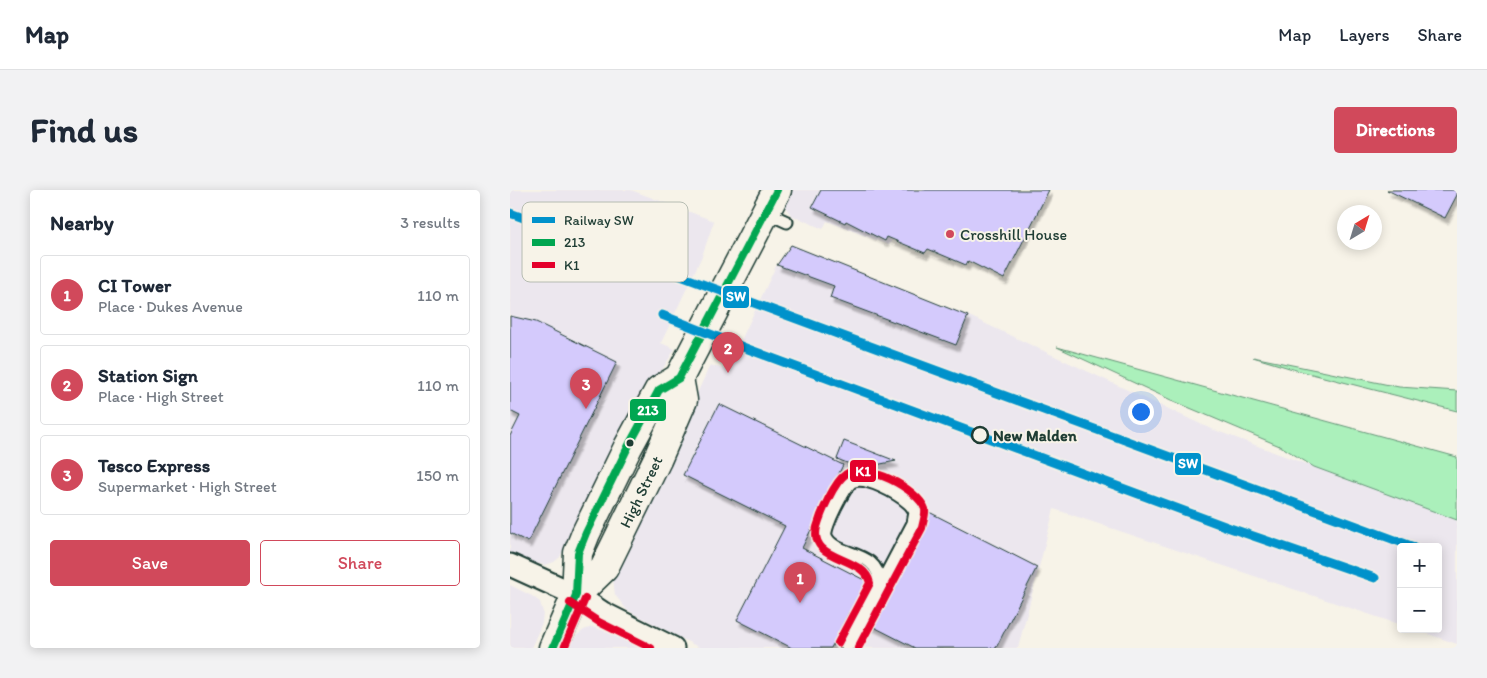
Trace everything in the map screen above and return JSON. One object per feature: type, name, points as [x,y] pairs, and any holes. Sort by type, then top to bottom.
[{"type":"main road","name":"High Street","points":[[553,648],[576,595],[578,553],[628,447],[659,390],[679,378],[710,317],[776,208]]},
{"type":"street","points":[[510,565],[576,595],[603,613],[673,648]]},
{"type":"lane","points":[[847,648],[913,523],[915,512],[910,504],[903,499],[869,480],[859,480],[851,482],[844,491],[825,530],[826,537],[834,545],[868,561],[876,567],[880,575],[880,584]]},
{"type":"shaded area","points":[[510,190],[631,190],[663,202],[522,202],[522,282],[688,282],[688,211],[714,221],[702,256],[661,343],[675,349],[583,509],[560,557],[554,562],[545,565],[510,555]]},
{"type":"shaded area","points":[[792,190],[918,190],[889,245],[827,221],[823,229],[791,215],[786,208],[786,202]]},
{"type":"shaded area","points":[[791,245],[969,316],[1209,428],[1457,520],[1457,644],[1425,633],[1442,633],[1442,543],[1397,543],[1397,624],[1054,509],[1018,648],[700,648],[627,610],[615,595],[613,578],[710,365],[727,370],[776,266]]},
{"type":"shaded area","points":[[510,585],[540,602],[543,612],[542,623],[531,648],[510,648]]},
{"type":"shaded area","points":[[592,627],[605,631],[640,648],[570,648],[576,636]]},
{"type":"green space","points":[[1057,347],[1457,457],[1457,520],[1314,467],[1282,447],[1171,400]]},
{"type":"green space","points":[[1253,357],[1399,387],[1457,391],[1457,411],[1296,370]]},
{"type":"building","name":"Crosshill House","points":[[821,190],[1049,190],[1004,279],[968,261],[966,265],[928,249],[925,253],[887,237],[885,241],[846,221],[845,223],[812,207]]},
{"type":"building","points":[[1387,190],[1457,190],[1457,195],[1445,218]]},
{"type":"building","points":[[791,245],[968,316],[956,345],[830,298],[834,286],[777,265]]},
{"type":"building","points":[[510,316],[536,322],[617,362],[528,542],[510,533],[510,436],[520,416],[510,411]]},
{"type":"building","points":[[719,404],[843,465],[802,548],[872,584],[855,616],[849,612],[831,648],[792,648],[737,620],[785,526],[683,475]]},
{"type":"building","points":[[844,441],[896,461],[860,468],[837,459]]},
{"type":"building","points":[[929,512],[1037,567],[996,648],[915,648],[868,624],[886,589],[889,591]]},
{"type":"rail line","name":"SW","points":[[510,213],[522,217]]},
{"type":"rail line","name":"SW","points":[[688,279],[1403,543]]},
{"type":"rail line","name":"SW","points":[[662,315],[748,349],[1230,528],[1375,578]]},
{"type":"transit line","name":"213","points":[[553,648],[576,595],[578,553],[628,447],[659,390],[679,378],[777,190]]},
{"type":"transit line","name":"K1","points":[[838,643],[870,583],[866,574],[858,567],[828,553],[821,547],[816,538],[817,527],[828,498],[841,478],[855,471],[865,471],[890,479],[912,493],[925,509],[925,516],[922,528],[858,648]]},
{"type":"transit line","name":"K1","points":[[564,648],[585,599]]},
{"type":"transit line","name":"K1","points":[[570,603],[599,622],[651,648]]},
{"type":"place","name":"Crosshill House","points":[[950,234]]},
{"type":"place","name":"Station Sign","points":[[728,373]]},
{"type":"place","name":"Tesco Express","points":[[586,409]]},
{"type":"place","name":"New Malden","points":[[980,435]]},
{"type":"place","name":"CI Tower","points":[[800,603]]}]
